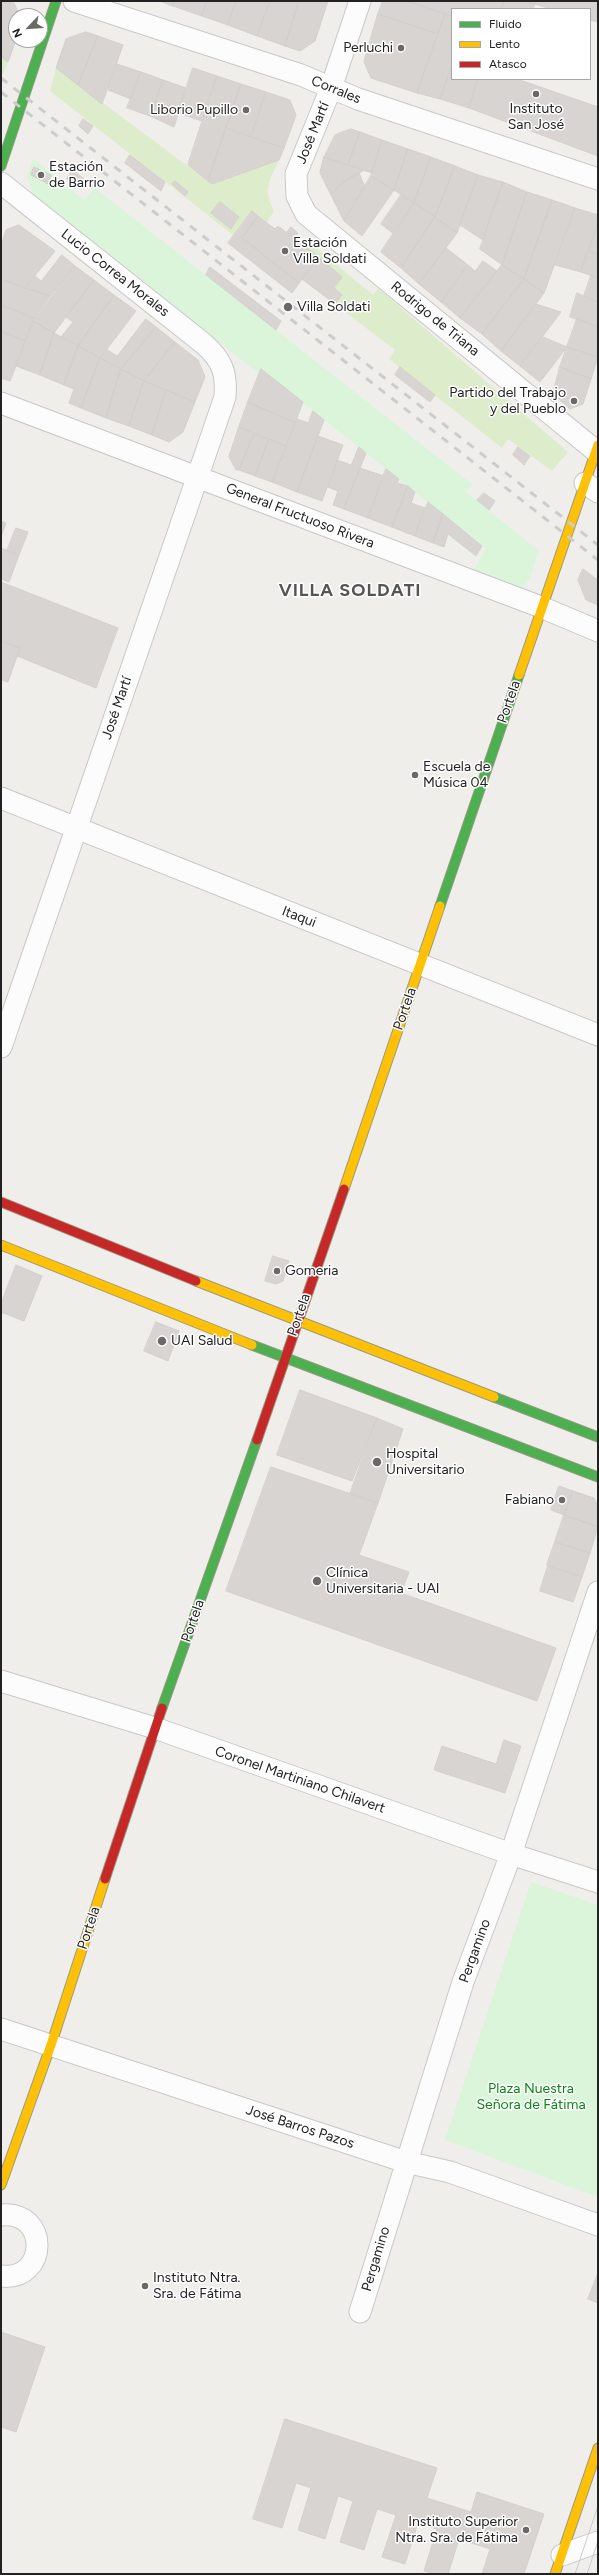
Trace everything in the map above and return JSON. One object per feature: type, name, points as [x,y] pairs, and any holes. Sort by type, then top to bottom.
[{"type":"street","points":[[1,169],[56,1]]},
{"type":"street","name":"Corrales","points":[[74,1],[301,75],[331,88],[598,179]]},
{"type":"street","name":"José Martí","points":[[296,174],[331,88],[360,1]]},
{"type":"street","name":"Lucio Correa Morales","points":[[1,169],[204,344],[216,355],[224,367]]},
{"type":"street","name":"Rodrigo de Triana","points":[[296,174],[297,196],[306,214],[597,448]]},
{"type":"street","name":"José Martí","points":[[1,1047],[225,397],[226,381],[224,367]]},
{"type":"street","name":"General Fructuoso Rivera","points":[[1,403],[541,608],[598,632]]},
{"type":"street","name":"Portela","points":[[1,2185],[51,2045],[155,1728],[286,1357],[296,1322],[421,965],[541,608],[592,487],[597,448]]},
{"type":"street","name":"Itaqui","points":[[1,798],[75,829],[598,1035]]},
{"type":"street","points":[[1,1202],[296,1322],[598,1437]]},
{"type":"street","points":[[1,1245],[286,1357],[343,1382],[598,1478]]},
{"type":"street","name":"Pergamino","points":[[360,2312],[463,1982],[511,1854],[598,1592]]},
{"type":"street","name":"Coronel Martiniano Chilavert","points":[[1,1681],[155,1728],[511,1854],[598,1882]]},
{"type":"street","name":"José Barros Pazos","points":[[1,2029],[406,2162],[450,2172],[598,2225]]},
{"type":"street","points":[[1,2215],[19,2217],[28,2222],[34,2230],[37,2241],[34,2261],[27,2269],[18,2274],[1,2276]]},
{"type":"street","points":[[559,2565],[598,2448]]},
{"type":"street","points":[[559,2565],[598,2542]]},
{"type":"green space","points":[[1,57],[8,62],[3,74],[1,72]]},
{"type":"green space","points":[[56,68],[212,184],[279,160],[270,180],[268,191],[268,197],[274,211],[267,222],[252,211],[233,235],[50,91]],"holes":[[[220,202],[239,218],[231,229],[212,214]]]},
{"type":"green space","points":[[33,158],[84,200],[95,188],[472,484],[466,492],[538,550],[532,572],[524,586],[519,589],[472,574],[486,548],[261,370],[259,374],[33,194],[27,178]]},
{"type":"green space","points":[[304,238],[373,295],[378,288],[568,452],[552,471],[508,439],[502,448],[389,359],[395,350],[335,304],[342,295],[334,288],[342,277],[300,243]]},
{"type":"green space","name":"Plaza Nuestra Señora de Fátima","points":[[531,1882],[598,1905],[598,2197],[445,2140]]},
{"type":"building","points":[[1,1],[14,3],[16,8],[8,8],[8,48],[13,48],[8,62],[1,57]]},
{"type":"building","points":[[160,1],[174,1],[173,6]]},
{"type":"building","points":[[174,1],[207,1],[202,16],[173,6]]},
{"type":"building","points":[[207,1],[236,1],[228,25],[202,16]]},
{"type":"building","points":[[236,1],[270,1],[257,36],[228,25]]},
{"type":"building","points":[[270,1],[299,1],[285,46],[257,36]]},
{"type":"building","points":[[299,1],[328,1],[315,41],[300,51],[285,46]]},
{"type":"building","points":[[383,1],[407,1],[445,14],[438,34],[378,14]]},
{"type":"building","points":[[407,1],[504,1],[501,8],[451,8],[451,16]]},
{"type":"building","points":[[504,1],[523,1],[535,4],[533,8],[501,8]]},
{"type":"building","points":[[523,1],[536,1],[535,4]]},
{"type":"building","points":[[536,1],[598,1],[598,22],[591,20],[591,8],[548,8],[535,4]]},
{"type":"building","name":"Perluchi","points":[[378,14],[438,34],[417,93],[371,78],[364,62]]},
{"type":"building","points":[[445,14],[451,16],[451,69],[440,99],[417,93]]},
{"type":"building","points":[[86,32],[98,36],[78,85],[56,68],[66,39]]},
{"type":"building","points":[[98,36],[123,45],[102,104],[78,85]]},
{"type":"building","points":[[117,64],[141,72],[131,99],[108,90]]},
{"type":"building","points":[[193,68],[217,76],[202,121],[178,113]]},
{"type":"building","points":[[451,69],[451,80],[478,80],[469,108],[440,99]]},
{"type":"building","points":[[141,72],[163,80],[150,116],[127,108]]},
{"type":"building","points":[[217,76],[241,84],[208,181],[188,165]]},
{"type":"building","points":[[163,80],[186,88],[174,127],[150,116]]},
{"type":"building","name":"Instituto San José","points":[[478,80],[520,80],[598,107],[598,156],[469,108]]},
{"type":"building","name":"Liborio Pupillo","points":[[241,84],[266,92],[251,137],[226,128]]},
{"type":"building","points":[[266,92],[290,100],[296,115],[284,148],[251,137]]},
{"type":"building","points":[[83,119],[93,126],[88,134],[79,126]]},
{"type":"building","points":[[226,128],[284,148],[279,160],[212,184],[208,181]]},
{"type":"building","points":[[351,129],[360,132],[348,165],[324,157],[335,135]]},
{"type":"building","points":[[360,132],[382,140],[372,173],[348,165]]},
{"type":"building","points":[[382,140],[408,149],[394,190],[371,176]]},
{"type":"building","points":[[408,149],[431,157],[414,203],[394,190]]},
{"type":"building","points":[[130,155],[165,182],[161,191],[125,163]]},
{"type":"building","points":[[324,157],[364,170],[342,183],[331,195],[320,173]]},
{"type":"building","points":[[431,157],[455,166],[435,217],[414,203]]},
{"type":"building","points":[[455,166],[478,175],[457,233],[435,217]]},
{"type":"building","name":"Estación de Barrio","points":[[34,167],[51,175],[48,184],[31,175]]},
{"type":"building","points":[[73,170],[84,179],[78,187],[67,179]]},
{"type":"building","points":[[359,173],[365,187],[344,221],[331,195],[342,183]]},
{"type":"building","points":[[478,175],[503,182],[483,240],[460,225]]},
{"type":"building","points":[[371,176],[394,190],[362,236],[344,221]]},
{"type":"building","points":[[175,181],[188,192],[185,196],[172,184]]},
{"type":"building","points":[[503,182],[527,192],[502,265],[480,249]]},
{"type":"building","points":[[527,192],[552,200],[524,279],[502,265]]},
{"type":"building","points":[[401,195],[414,203],[394,234],[381,224]]},
{"type":"building","points":[[552,200],[575,208],[544,293],[524,279]]},
{"type":"building","points":[[220,202],[239,217],[231,229],[211,213]]},
{"type":"building","points":[[414,203],[435,217],[401,268],[381,252]]},
{"type":"building","points":[[575,208],[598,215],[598,223],[581,272],[555,265]]},
{"type":"building","points":[[252,211],[258,216],[242,238],[299,283],[292,293],[228,243]]},
{"type":"building","name":"Estación Villa Soldati","points":[[258,216],[275,229],[278,226],[319,257],[299,283],[242,238]]},
{"type":"building","points":[[435,217],[457,233],[419,284],[401,268]]},
{"type":"building","points":[[598,223],[598,254],[588,251]]},
{"type":"building","points":[[19,225],[55,251],[25,288],[1,279],[1,246],[6,230]]},
{"type":"building","points":[[291,227],[298,233],[294,238],[287,233]]},
{"type":"building","points":[[446,248],[468,265],[441,302],[419,284]]},
{"type":"building","points":[[588,251],[598,254],[598,278],[581,272]]},
{"type":"building","points":[[62,255],[75,266],[50,296],[25,288],[35,276],[41,281]]},
{"type":"building","points":[[319,257],[342,277],[334,288],[342,295],[335,304],[302,279]]},
{"type":"building","points":[[483,261],[497,271],[460,318],[441,302],[468,265],[475,271]]},
{"type":"building","points":[[502,265],[524,279],[482,334],[460,318]]},
{"type":"building","points":[[75,266],[94,280],[54,333],[33,321]]},
{"type":"building","points":[[210,267],[281,321],[276,330],[206,275]]},
{"type":"building","points":[[591,276],[598,278],[598,302],[584,296]]},
{"type":"building","points":[[1,279],[50,296],[34,318],[1,305]]},
{"type":"building","points":[[524,279],[544,293],[501,351],[482,334]]},
{"type":"building","points":[[94,280],[114,295],[78,346],[61,337],[73,322],[66,317]]},
{"type":"building","points":[[577,293],[598,302],[598,327],[570,317]]},
{"type":"building","points":[[114,295],[136,311],[100,358],[78,346]]},
{"type":"building","points":[[536,304],[561,312],[520,366],[501,351]]},
{"type":"building","points":[[1,305],[34,318],[26,341],[1,331]]},
{"type":"building","points":[[146,319],[156,327],[121,369],[100,358],[106,349],[117,356]]},
{"type":"building","points":[[577,319],[598,327],[598,357],[567,347]]},
{"type":"building","points":[[33,321],[54,333],[40,375],[16,366]]},
{"type":"building","points":[[156,327],[175,342],[144,381],[121,369]]},
{"type":"building","points":[[3,332],[26,341],[10,381],[1,378],[1,338]]},
{"type":"building","points":[[54,333],[78,346],[64,385],[40,375]]},
{"type":"building","points":[[543,337],[567,347],[540,382],[520,366]]},
{"type":"building","points":[[175,342],[198,360],[205,377],[195,402],[144,381]]},
{"type":"building","points":[[78,346],[100,358],[81,408],[69,403],[74,389],[64,385]]},
{"type":"building","points":[[567,347],[598,357],[591,379],[560,367]]},
{"type":"building","points":[[100,358],[121,369],[106,418],[81,408]]},
{"type":"building","points":[[400,367],[435,395],[430,402],[395,375]]},
{"type":"building","points":[[560,367],[591,379],[583,404],[570,409],[553,394]]},
{"type":"building","points":[[121,369],[144,381],[129,426],[106,418]]},
{"type":"building","points":[[261,369],[303,402],[295,423],[248,402]]},
{"type":"building","points":[[144,381],[166,390],[152,435],[129,426]]},
{"type":"building","points":[[166,390],[195,402],[183,432],[169,442],[152,435]]},
{"type":"building","points":[[248,402],[295,423],[286,446],[239,427]]},
{"type":"building","points":[[313,411],[324,420],[297,492],[272,482],[297,419],[308,423]]},
{"type":"building","points":[[239,427],[254,434],[239,470],[236,470],[229,457]]},
{"type":"building","points":[[254,434],[269,439],[255,476],[239,470]]},
{"type":"building","points":[[318,436],[343,445],[322,501],[297,492]]},
{"type":"building","points":[[269,439],[286,446],[272,482],[255,476]]},
{"type":"building","points":[[359,447],[366,453],[344,509],[333,505],[338,491],[328,487],[337,460],[351,465]]},
{"type":"building","points":[[518,447],[530,456],[524,465],[513,455]]},
{"type":"building","points":[[360,468],[384,476],[368,518],[344,509]]},
{"type":"building","points":[[386,469],[399,479],[397,483],[408,486],[392,527],[368,518]]},
{"type":"building","points":[[408,486],[415,492],[411,503],[425,508],[415,536],[392,527]]},
{"type":"building","points":[[484,493],[495,501],[489,510],[477,500]]},
{"type":"building","points":[[428,502],[443,514],[433,543],[415,536]]},
{"type":"building","points":[[443,514],[482,546],[476,556],[448,534],[444,547],[433,543]]},
{"type":"building","points":[[1,521],[6,523],[1,537]]},
{"type":"building","points":[[16,528],[28,532],[19,555],[7,551]]},
{"type":"building","points":[[1,548],[19,555],[9,582],[1,579]]},
{"type":"building","points":[[583,569],[598,580],[598,605],[586,600],[578,580]]},
{"type":"building","points":[[1,582],[118,628],[96,688],[17,656],[20,648],[1,641]]},
{"type":"building","points":[[1,641],[20,648],[8,682],[1,680]]},
{"type":"building","name":"Gomeria","points":[[273,1256],[289,1261],[283,1281],[276,1284],[265,1281]]},
{"type":"building","points":[[16,1265],[42,1276],[24,1321],[1,1312],[1,1304]]},
{"type":"building","name":"UAI Salud","points":[[156,1322],[179,1331],[168,1361],[144,1351]]},
{"type":"building","points":[[300,1390],[377,1418],[352,1481],[277,1455]]},
{"type":"building","name":"Hospital Universitario","points":[[377,1418],[403,1429],[378,1503],[350,1494]]},
{"type":"building","name":"Clínica Universitaria - UAI","points":[[271,1467],[378,1503],[359,1555],[409,1572],[401,1593],[556,1648],[537,1701],[226,1591]]},
{"type":"building","name":"Fabiano","points":[[559,1486],[573,1491],[564,1515],[551,1510]]},
{"type":"building","points":[[573,1491],[594,1498],[598,1506],[598,1527],[564,1515]]},
{"type":"building","points":[[564,1515],[598,1527],[590,1553],[555,1542]]},
{"type":"building","points":[[555,1542],[590,1553],[582,1577],[547,1565]]},
{"type":"building","points":[[548,1566],[582,1577],[573,1602],[540,1591]]},
{"type":"building","points":[[504,1740],[521,1746],[505,1793],[434,1770],[442,1746],[496,1764]]},
{"type":"building","points":[[598,2273],[598,2303],[588,2299]]},
{"type":"building","points":[[1,2332],[45,2347],[16,2432],[1,2427]]},
{"type":"building","points":[[285,2419],[437,2468],[427,2498],[471,2512],[477,2492],[544,2514],[524,2574],[482,2574],[490,2549],[459,2539],[448,2574],[435,2574],[424,2571],[437,2529],[418,2523],[405,2564],[382,2557],[396,2515],[377,2509],[364,2550],[340,2542],[353,2501],[338,2496],[325,2539],[298,2530],[311,2488],[296,2483],[282,2528],[253,2519]]},
{"type":"tram line","points":[[575,2574],[598,2506]]},
{"type":"tram line","points":[[587,2574],[598,2541]]},
{"type":"railway","points":[[1,78],[598,545]]},
{"type":"railway","points":[[1,92],[598,560]]},
{"type":"traffic: fast","points":[[1,166],[56,1]]},
{"type":"traffic: fast","points":[[440,906],[519,675]]},
{"type":"traffic: fast","points":[[252,1345],[598,1477]]},
{"type":"traffic: fast","points":[[494,1397],[598,1437]]},
{"type":"traffic: fast","points":[[162,1708],[257,1440]]},
{"type":"traffic: slow","points":[[519,675],[598,445]]},
{"type":"traffic: slow","points":[[344,1189],[440,906]]},
{"type":"traffic: slow","points":[[1,1245],[252,1345]]},
{"type":"traffic: slow","points":[[196,1281],[494,1397]]},
{"type":"traffic: slow","points":[[1,2185],[51,2045],[105,1879]]},
{"type":"traffic: slow","points":[[555,2574],[598,2448]]},
{"type":"traffic: jam","points":[[257,1440],[344,1189]]},
{"type":"traffic: jam","points":[[1,1202],[196,1281]]},
{"type":"traffic: jam","points":[[105,1879],[162,1708]]},
{"type":"place","name":"Perluchi","points":[[401,48]]},
{"type":"place","name":"Instituto San José","points":[[536,94]]},
{"type":"place","name":"Liborio Pupillo","points":[[246,110]]},
{"type":"place","name":"Estación de Barrio","points":[[41,175]]},
{"type":"place","name":"Estación Villa Soldati","points":[[285,251]]},
{"type":"place","name":"Villa Soldati","points":[[288,307]]},
{"type":"place","name":"Partido del Trabajo y del Pueblo","points":[[574,401]]},
{"type":"place","name":"Escuela de Música 04","points":[[415,775]]},
{"type":"place","name":"Gomeria","points":[[277,1271]]},
{"type":"place","name":"UAI Salud","points":[[162,1341]]},
{"type":"place","name":"Hospital Universitario","points":[[377,1462]]},
{"type":"place","name":"Fabiano","points":[[562,1500]]},
{"type":"place","name":"Clínica Universitaria - UAI","points":[[317,1581]]},
{"type":"place","name":"Instituto Ntra. Sra. de Fátima","points":[[145,2286]]},
{"type":"place","name":"Instituto Superior Ntra. Sra. de Fátima","points":[[526,2530]]},
{"type":"district","name":"VILLA SOLDATI","points":[[350,591]]}]
